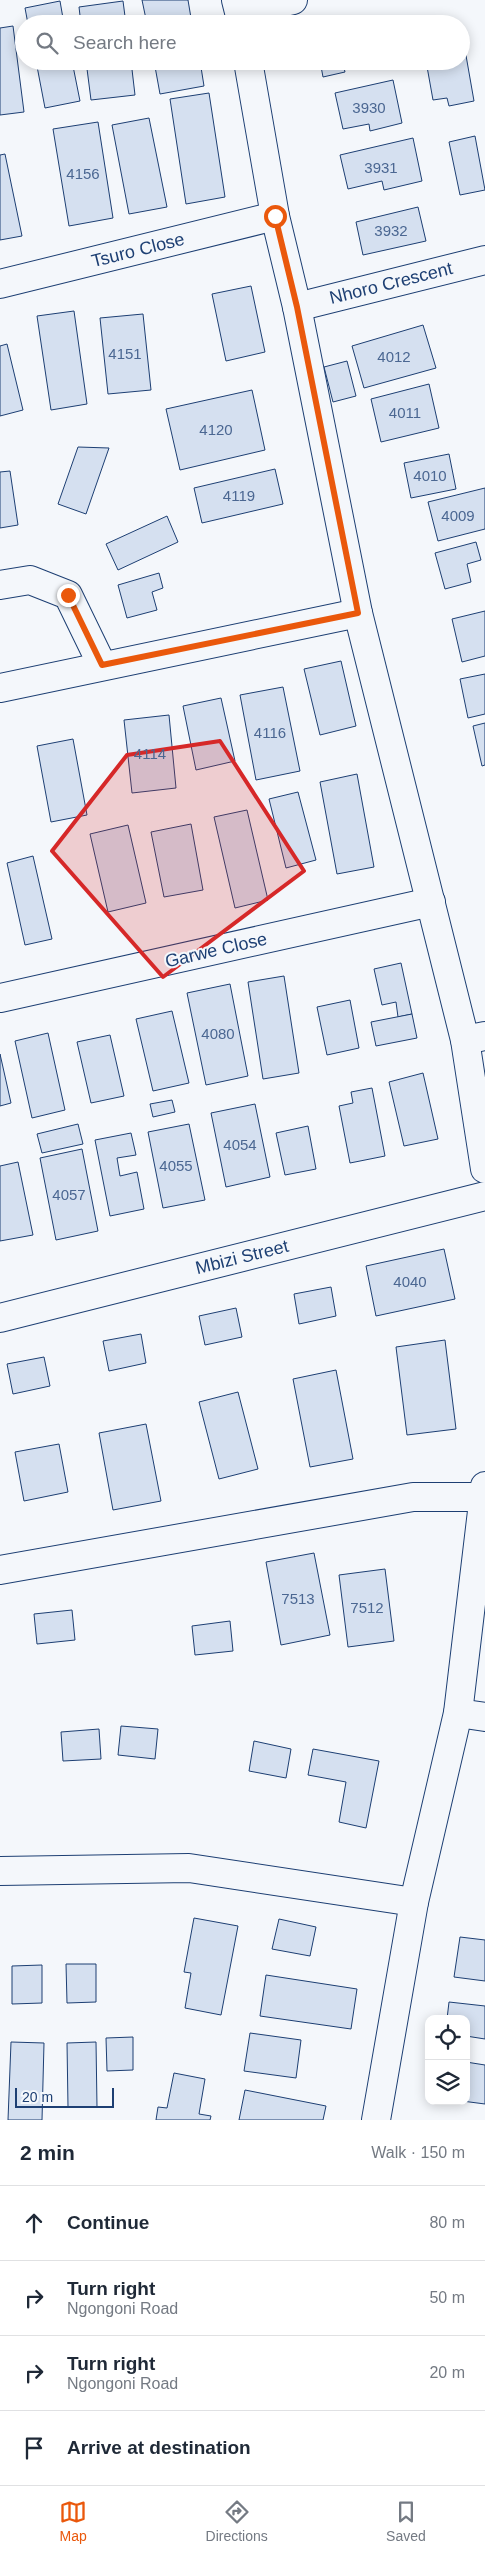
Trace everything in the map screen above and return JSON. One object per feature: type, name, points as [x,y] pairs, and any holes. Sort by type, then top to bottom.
[{"type":"street","points":[[239,12],[293,0]]},
{"type":"street","points":[[250,70],[275,216],[297,307],[358,613],[431,902],[475,1038],[485,1169]]},
{"type":"street","name":"Tsuro Close","points":[[0,284],[275,216]]},
{"type":"street","name":"Nhoro Crescent","points":[[297,307],[485,260]]},
{"type":"street","points":[[0,585],[30,580],[68,595],[102,665]]},
{"type":"street","points":[[0,688],[102,665],[358,613]]},
{"type":"street","name":"Garwe Close","points":[[0,998],[431,902]]},
{"type":"street","name":"Mbizi Street","points":[[0,1318],[485,1196]]},
{"type":"street","points":[[0,1570],[413,1497],[484,1492],[458,1713],[414,1902],[376,2120]]},
{"type":"street","points":[[458,1713],[485,1717]]},
{"type":"street","points":[[0,1871],[189,1868],[414,1902]]},
{"type":"highlighted area","points":[[220,741],[304,871],[163,977],[52,851],[127,755]]},
{"type":"building","points":[[142,0],[188,0],[190,15],[145,15]]},
{"type":"building","points":[[60,1],[62,15],[26,15],[25,8]]},
{"type":"building","points":[[123,1],[125,15],[80,15],[79,7]]},
{"type":"building","points":[[13,26],[15,70],[19,70],[24,112],[0,115],[0,28]]},
{"type":"building","points":[[38,70],[74,70],[80,101],[45,108]]},
{"type":"building","points":[[87,70],[132,70],[135,95],[91,100]]},
{"type":"building","points":[[156,70],[201,70],[204,86],[160,94]]},
{"type":"building","points":[[322,70],[344,70],[345,72],[323,77]]},
{"type":"building","points":[[428,70],[469,70],[474,101],[449,106],[447,98],[433,100]]},
{"type":"building","points":[[393,80],[402,123],[370,131],[369,124],[343,129],[335,93]]},
{"type":"building","points":[[209,93],[225,197],[186,204],[170,99]]},
{"type":"building","points":[[149,118],[167,207],[129,214],[112,125]]},
{"type":"building","points":[[98,122],[113,218],[69,226],[53,129]]},
{"type":"building","points":[[475,136],[485,190],[460,195],[449,142]]},
{"type":"building","points":[[413,138],[422,181],[384,190],[382,181],[348,189],[340,155]]},
{"type":"building","points":[[5,154],[22,236],[0,240],[0,155]]},
{"type":"building","points":[[418,207],[426,241],[363,255],[356,222]]},
{"type":"building","points":[[251,286],[265,352],[226,361],[212,294]]},
{"type":"building","points":[[74,311],[87,404],[51,410],[37,316]]},
{"type":"building","points":[[143,314],[151,390],[108,394],[100,318]]},
{"type":"building","points":[[423,325],[436,368],[364,388],[352,346]]},
{"type":"building","points":[[7,344],[23,410],[0,416],[0,346]]},
{"type":"building","points":[[347,361],[356,396],[333,402],[324,367]]},
{"type":"building","points":[[429,384],[439,428],[381,442],[371,399]]},
{"type":"building","points":[[252,390],[265,450],[180,470],[166,409]]},
{"type":"building","points":[[78,447],[109,448],[86,514],[58,504]]},
{"type":"building","points":[[449,454],[456,489],[411,498],[404,463]]},
{"type":"building","points":[[275,469],[283,504],[202,523],[194,488]]},
{"type":"building","points":[[10,471],[18,525],[0,528],[0,472]]},
{"type":"building","points":[[485,488],[485,529],[438,541],[428,502]]},
{"type":"building","points":[[167,516],[178,542],[118,570],[106,544]]},
{"type":"building","points":[[476,542],[481,560],[467,564],[471,582],[445,589],[435,553]]},
{"type":"building","points":[[159,573],[163,588],[152,592],[157,610],[127,618],[118,585]]},
{"type":"building","points":[[485,611],[485,656],[462,662],[452,619]]},
{"type":"building","points":[[341,661],[356,726],[320,735],[304,669]]},
{"type":"building","points":[[485,674],[485,714],[468,718],[460,679]]},
{"type":"building","points":[[283,687],[300,771],[256,780],[240,695]]},
{"type":"building","points":[[221,698],[235,761],[196,770],[183,706]]},
{"type":"building","points":[[169,715],[176,788],[132,793],[124,720]]},
{"type":"building","points":[[485,723],[485,765],[482,766],[473,726]]},
{"type":"building","points":[[73,739],[87,815],[51,822],[37,746]]},
{"type":"building","points":[[357,774],[374,867],[337,874],[320,782]]},
{"type":"building","points":[[298,792],[316,860],[286,868],[269,799]]},
{"type":"building","points":[[247,810],[268,900],[235,908],[214,817]]},
{"type":"building","points":[[191,824],[203,890],[164,897],[151,832]]},
{"type":"building","points":[[128,825],[146,903],[108,912],[90,834]]},
{"type":"building","points":[[33,856],[52,939],[25,945],[7,863]]},
{"type":"building","points":[[401,963],[412,1014],[398,1017],[396,1002],[382,1005],[374,969]]},
{"type":"building","points":[[284,976],[299,1073],[263,1079],[248,982]]},
{"type":"building","points":[[230,984],[248,1076],[206,1085],[187,993]]},
{"type":"building","points":[[350,1000],[359,1048],[327,1055],[317,1007]]},
{"type":"building","points":[[172,1011],[189,1083],[153,1091],[136,1019]]},
{"type":"building","points":[[412,1014],[417,1038],[376,1046],[371,1022]]},
{"type":"building","points":[[48,1033],[65,1110],[32,1118],[15,1041]]},
{"type":"building","points":[[110,1035],[124,1096],[91,1103],[77,1042]]},
{"type":"building","points":[[0,1054],[11,1103],[0,1106]]},
{"type":"building","points":[[423,1073],[438,1139],[404,1146],[389,1082]]},
{"type":"building","points":[[372,1088],[385,1156],[350,1163],[339,1106],[353,1103],[351,1092]]},
{"type":"building","points":[[172,1100],[175,1112],[153,1117],[150,1104]]},
{"type":"building","points":[[255,1104],[270,1177],[226,1187],[211,1113]]},
{"type":"building","points":[[78,1124],[83,1144],[42,1153],[37,1134]]},
{"type":"building","points":[[189,1124],[205,1200],[163,1208],[148,1132]]},
{"type":"building","points":[[308,1126],[316,1169],[285,1175],[276,1133]]},
{"type":"building","points":[[131,1133],[136,1155],[117,1158],[120,1176],[137,1172],[144,1209],[110,1216],[95,1140]]},
{"type":"building","points":[[82,1149],[98,1231],[56,1240],[40,1158]]},
{"type":"building","points":[[18,1162],[33,1235],[0,1241],[0,1166]]},
{"type":"building","points":[[444,1249],[455,1299],[376,1316],[366,1266]]},
{"type":"building","points":[[331,1287],[336,1316],[299,1324],[294,1294]]},
{"type":"building","points":[[236,1308],[242,1337],[205,1345],[199,1316]]},
{"type":"building","points":[[141,1334],[146,1363],[109,1371],[103,1341]]},
{"type":"building","points":[[445,1340],[456,1429],[407,1435],[396,1347]]},
{"type":"building","points":[[44,1357],[50,1386],[13,1394],[7,1364]]},
{"type":"building","points":[[336,1370],[353,1459],[310,1467],[293,1379]]},
{"type":"building","points":[[238,1392],[258,1469],[219,1479],[199,1402]]},
{"type":"building","points":[[146,1424],[161,1501],[113,1510],[99,1433]]},
{"type":"building","points":[[59,1444],[68,1492],[24,1501],[15,1452]]},
{"type":"building","points":[[314,1553],[330,1635],[281,1645],[266,1562]]},
{"type":"building","points":[[385,1569],[394,1641],[348,1647],[339,1575]]},
{"type":"building","points":[[72,1610],[75,1640],[37,1644],[34,1614]]},
{"type":"building","points":[[230,1621],[233,1651],[195,1655],[192,1626]]},
{"type":"building","points":[[121,1726],[158,1729],[155,1759],[118,1755]]},
{"type":"building","points":[[99,1729],[101,1759],[63,1761],[61,1732]]},
{"type":"building","points":[[254,1741],[291,1749],[286,1778],[249,1771]]},
{"type":"building","points":[[313,1749],[379,1761],[366,1828],[339,1822],[346,1782],[308,1775]]},
{"type":"building","points":[[194,1918],[238,1926],[221,2015],[185,2008],[191,1973],[184,1972]]},
{"type":"building","points":[[279,1919],[316,1927],[310,1956],[272,1949]]},
{"type":"building","points":[[460,1937],[485,1940],[485,1981],[454,1977]]},
{"type":"building","points":[[66,1964],[96,1964],[96,2002],[67,2003]]},
{"type":"building","points":[[42,1965],[42,2003],[12,2004],[12,1966]]},
{"type":"building","points":[[266,1975],[357,1989],[351,2029],[260,2016]]},
{"type":"building","points":[[449,2002],[485,2006],[485,2039],[470,2037],[470,2015],[447,2015]]},
{"type":"building","points":[[250,2033],[301,2040],[296,2078],[244,2071]]},
{"type":"building","points":[[133,2037],[133,2070],[107,2071],[106,2038]]},
{"type":"building","points":[[11,2042],[44,2043],[42,2120],[8,2120]]},
{"type":"building","points":[[96,2042],[97,2107],[68,2107],[67,2043]]},
{"type":"building","points":[[470,2063],[485,2065],[485,2104],[470,2102]]},
{"type":"building","points":[[174,2073],[205,2079],[199,2114],[211,2116],[210,2120],[156,2120],[158,2107],[167,2108]]},
{"type":"building","points":[[245,2090],[326,2106],[323,2120],[239,2120]]},
{"type":"route","points":[[68,595],[102,665],[358,613],[297,307],[275,216]]}]
